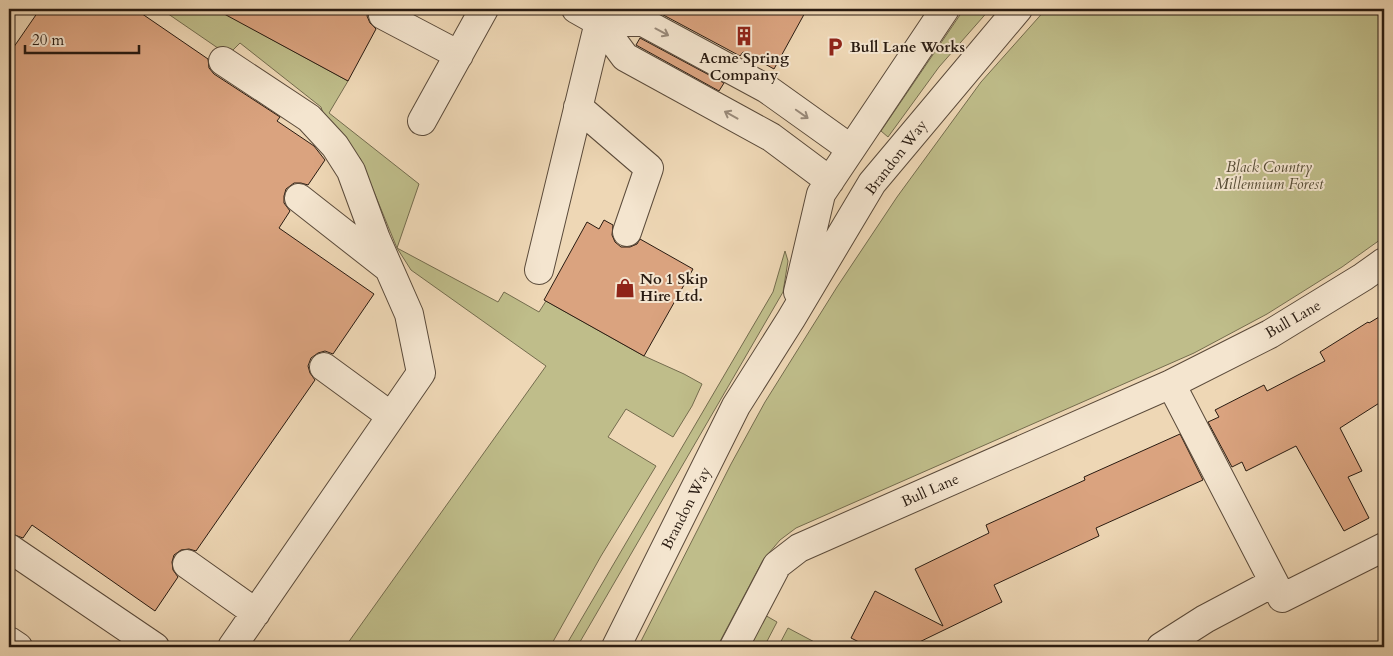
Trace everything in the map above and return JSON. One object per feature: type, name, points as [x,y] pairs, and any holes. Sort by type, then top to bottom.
[{"type":"street","points":[[422,121],[484,9]]},
{"type":"street","name":"Brandon Way","points":[[791,319],[821,194],[945,9]]},
{"type":"street","name":"Brandon Way","points":[[616,647],[736,406],[791,319],[872,183],[1018,9]]},
{"type":"street","points":[[383,15],[459,54]]},
{"type":"street","points":[[587,15],[643,22],[767,89],[851,149]]},
{"type":"street","points":[[540,270],[578,107],[587,15]]},
{"type":"street","points":[[587,15],[625,57],[771,137],[830,181]]},
{"type":"street","points":[[223,61],[309,118],[336,146],[351,171],[376,239],[409,314],[421,373],[232,647]]},
{"type":"street","points":[[578,107],[649,168],[627,232]]},
{"type":"street","points":[[299,198],[389,269]]},
{"type":"street","name":"Bull Lane","points":[[734,647],[777,565],[799,548],[1171,384],[1270,334],[1364,277],[1384,262]]},
{"type":"street","points":[[324,367],[391,416]]},
{"type":"street","points":[[1171,384],[1278,590]]},
{"type":"street","points":[[1161,647],[1205,619],[1384,547]]},
{"type":"street","points":[[9,548],[155,647]]},
{"type":"street","points":[[187,564],[256,613]]},
{"type":"street","points":[[9,641],[18,647]]},
{"type":"green space","points":[[161,9],[256,9],[269,16],[260,33],[348,81],[329,113],[419,184],[397,248],[360,158],[328,129],[321,107],[240,43],[228,55]]},
{"type":"green space","points":[[964,9],[990,9],[939,67],[888,137],[881,131]]},
{"type":"green space","name":"Black Country Millennium Forest","points":[[1046,9],[1384,9],[1384,237],[1342,267],[1267,314],[1194,353],[796,528],[780,540],[763,560],[717,647],[638,647],[731,464],[765,402],[837,287],[897,197],[981,82]]},
{"type":"green space","points":[[397,248],[498,302],[504,292],[539,312],[546,301],[644,356],[702,384],[692,406],[673,437],[626,409],[608,437],[656,466],[601,556],[550,647],[345,647],[546,366],[411,270]]},
{"type":"green space","points":[[785,251],[788,261],[783,292],[577,647],[565,647],[773,292]]},
{"type":"green space","points":[[763,614],[777,622],[764,647],[746,647]]},
{"type":"green space","points":[[788,628],[822,646],[823,647],[778,647]]},
{"type":"building","points":[[40,9],[135,9],[208,59],[209,68],[214,74],[280,117],[277,121],[314,146],[325,160],[308,185],[294,183],[286,189],[284,203],[290,211],[279,228],[374,294],[333,354],[325,351],[311,358],[308,366],[315,380],[196,551],[189,549],[181,550],[174,555],[172,562],[173,570],[178,577],[155,611],[32,525],[23,538],[9,533],[9,54]]},
{"type":"building","points":[[215,9],[369,9],[367,16],[370,23],[376,29],[348,81]]},
{"type":"building","name":"Acme Spring Company","points":[[655,9],[807,9],[774,69],[743,52],[740,56]]},
{"type":"building","points":[[640,38],[724,83],[719,91],[636,45]]},
{"type":"building","name":"No 1 Skip Hire Ltd.","points":[[604,220],[613,225],[612,235],[615,242],[621,247],[630,247],[637,244],[640,239],[693,269],[644,356],[544,300],[587,222],[599,229]]},
{"type":"building","points":[[1384,314],[1384,400],[1340,428],[1362,471],[1348,477],[1369,518],[1344,531],[1296,446],[1246,471],[1242,462],[1232,467],[1208,422],[1219,417],[1215,410],[1264,385],[1267,391],[1325,361],[1320,352]]},
{"type":"building","points":[[1180,434],[1203,480],[1096,528],[1099,536],[994,585],[1002,602],[909,647],[869,647],[851,638],[875,591],[943,626],[915,569],[989,533],[986,525],[1085,480],[1084,477]]},
{"type":"place","name":"Acme Spring Company","points":[[744,36]]},
{"type":"place","name":"Bull Lane Works","points":[[835,47]]},
{"type":"place","name":"No 1 Skip Hire Ltd.","points":[[625,288]]}]
